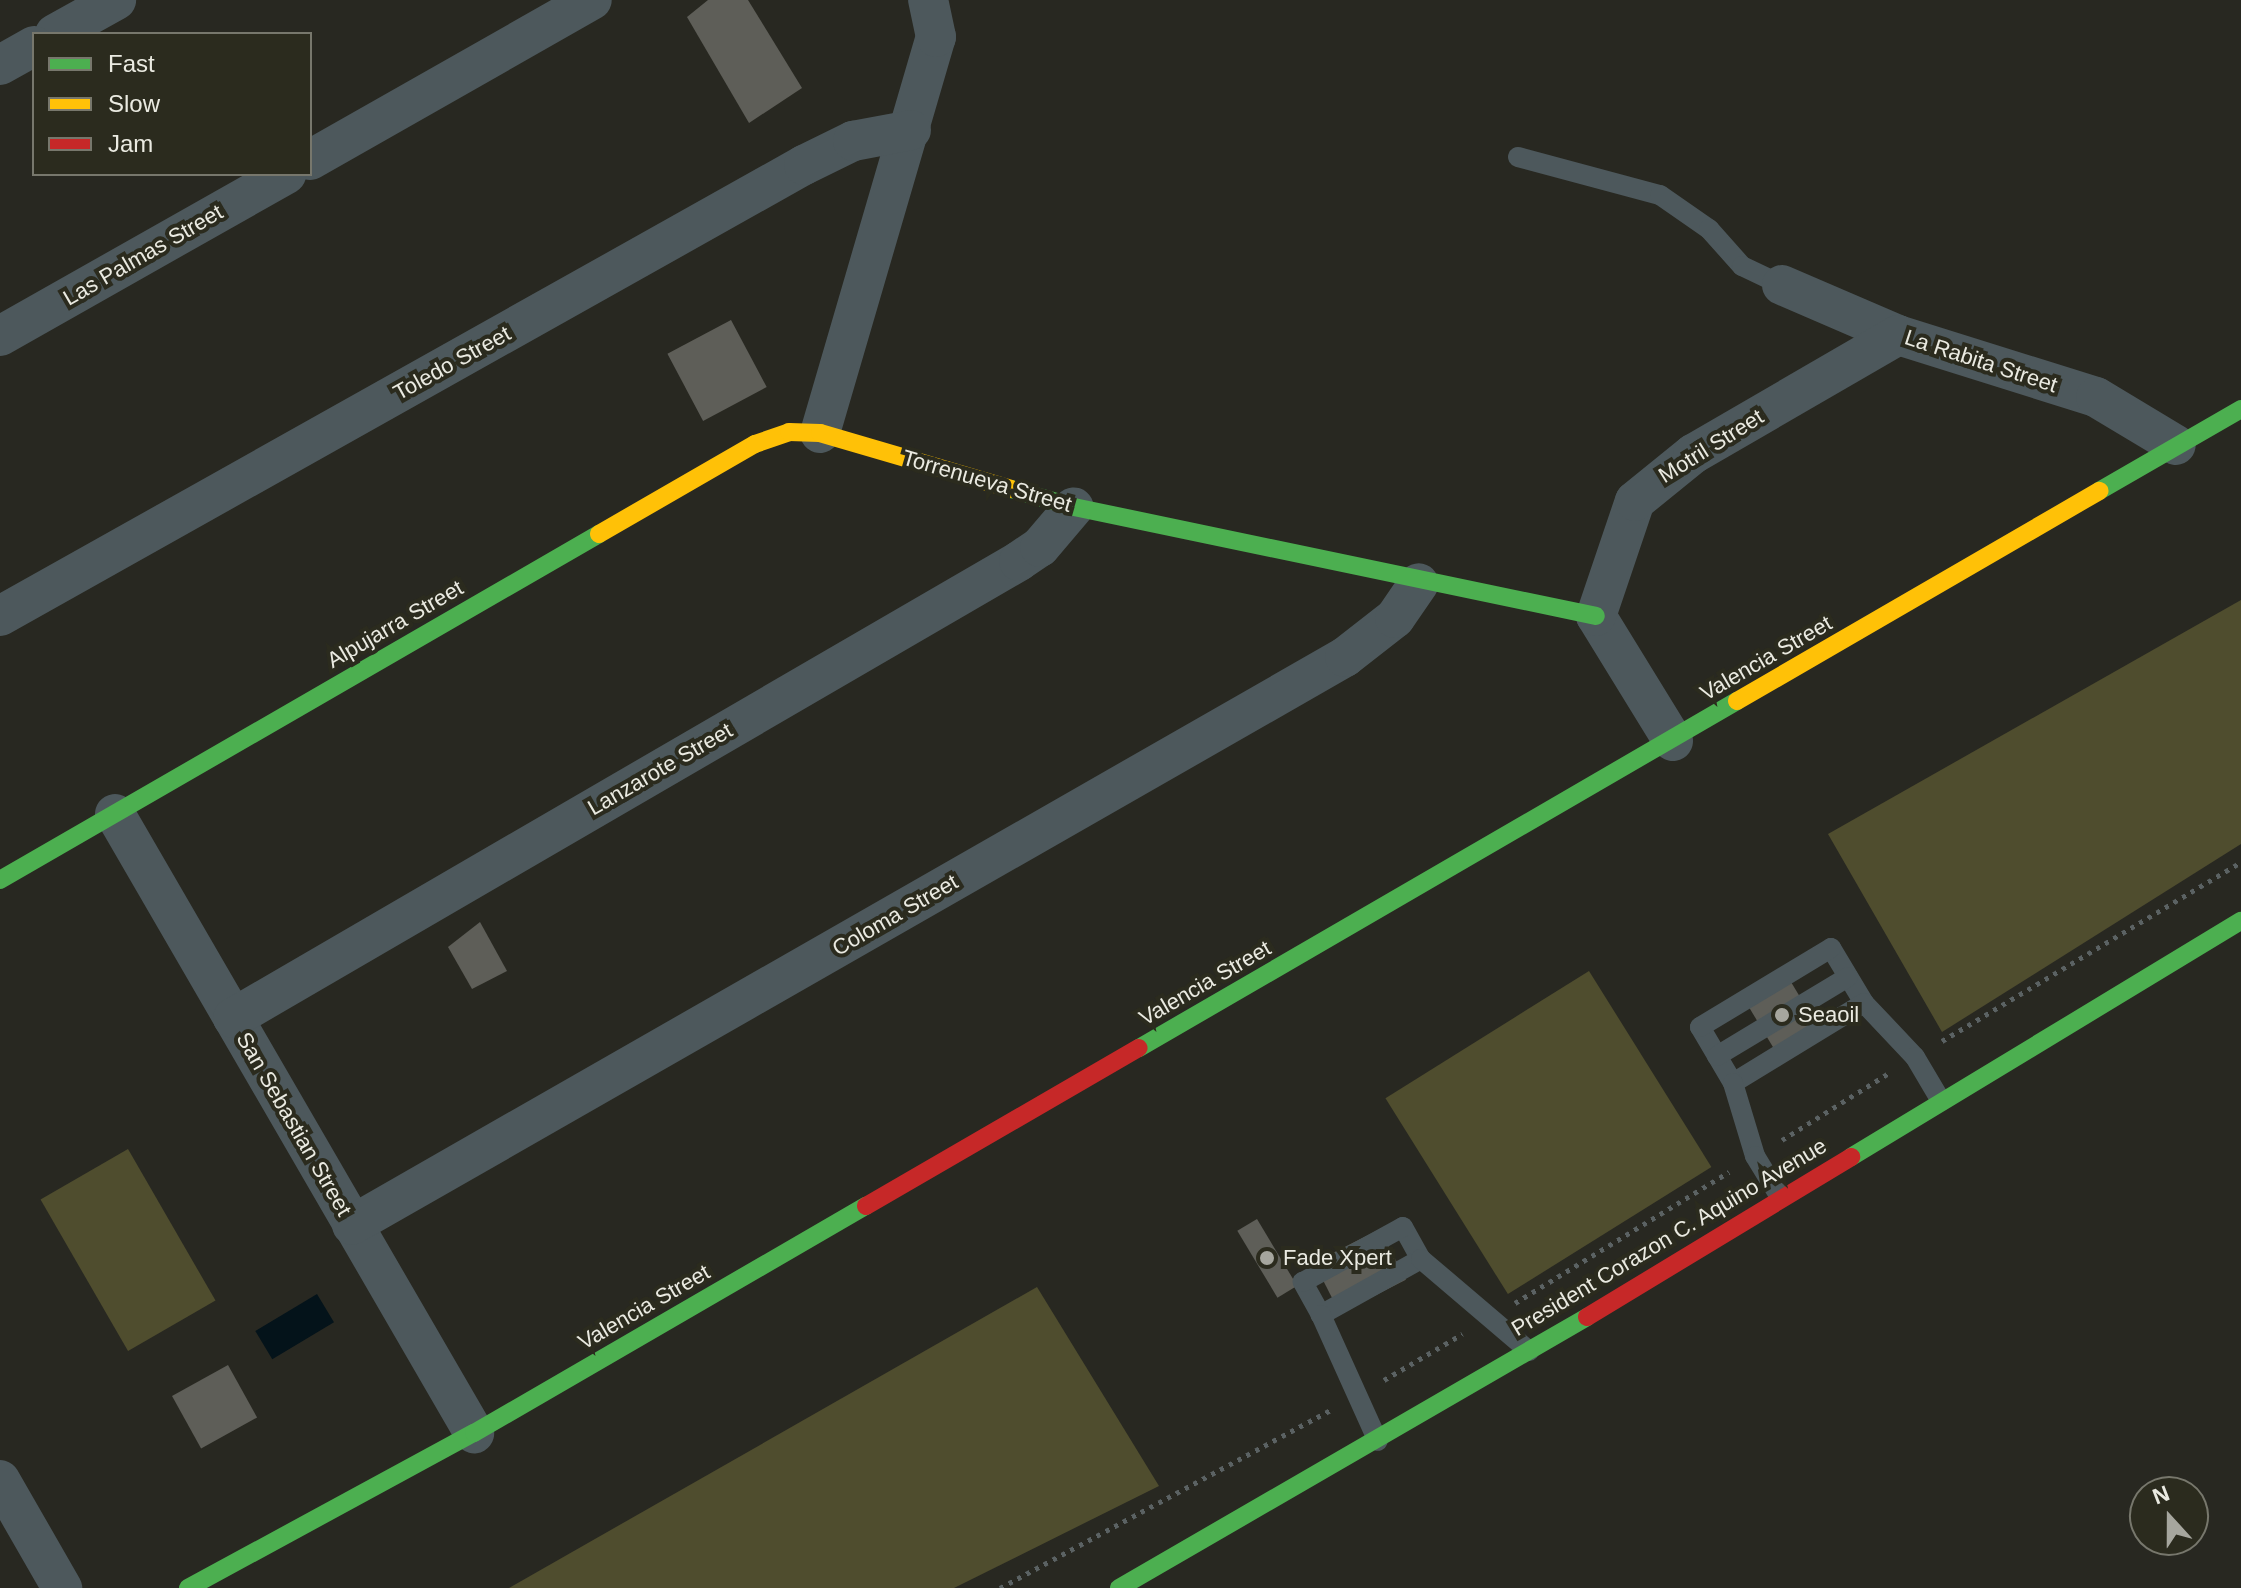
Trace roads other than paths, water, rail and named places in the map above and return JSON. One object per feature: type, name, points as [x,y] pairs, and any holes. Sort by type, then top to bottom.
[{"type":"street","points":[[59,32],[116,0]]},
{"type":"street","points":[[312,159],[592,0]]},
{"type":"street","points":[[820,433],[936,37],[928,0]]},
{"type":"street","points":[[0,65],[32,47]]},
{"type":"street","name":"Toledo Street","points":[[0,616],[804,165],[853,141],[911,130]]},
{"type":"street","name":"Las Palmas Street","points":[[0,336],[282,176]]},
{"type":"street","name":"La Rabita Street","points":[[1782,285],[1898,335],[2096,397],[2176,445]]},
{"type":"street","name":"Motril Street","points":[[1596,616],[1635,501],[1648,486],[1693,454],[1898,335]]},
{"type":"street","name":"Valencia Street","points":[[188,1588],[474,1433],[1673,741],[2241,409]]},
{"type":"street","name":"Alpujarra Street","points":[[0,880],[755,444],[789,432],[820,433]]},
{"type":"street","name":"Torrenueva Street","points":[[820,433],[1074,507],[1419,583],[1596,616]]},
{"type":"street","name":"Lanzarote Street","points":[[233,1018],[1019,561],[1050,537],[1074,507]]},
{"type":"street","name":"Coloma Street","points":[[352,1225],[1345,657],[1395,618],[1419,583]]},
{"type":"street","points":[[1596,616],[1673,741]]},
{"type":"street","name":"San Sebastian Street","points":[[115,814],[474,1433]]},
{"type":"street","name":"President Corazon C. Aquino Avenue","points":[[1119,1588],[1378,1441],[2241,921]]},
{"type":"street","points":[[0,1480],[62,1588]]},
{"type":"lane","points":[[1518,157],[1660,195],[1709,229],[1742,266],[1782,285]]},
{"type":"lane","points":[[1780,1197],[1755,1156],[1733,1083],[1700,1027],[1831,948],[1864,1003],[1915,1057],[1941,1101]]},
{"type":"lane","points":[[1717,1056],[1848,977]]},
{"type":"lane","points":[[1733,1083],[1864,1003]]},
{"type":"lane","points":[[1378,1441],[1303,1282],[1403,1227],[1421,1259],[1529,1351]]},
{"type":"lane","points":[[1321,1315],[1421,1259]]},
{"type":"place","name":"Seaoil","points":[[1782,1015]]},
{"type":"place","name":"Fade Xpert","points":[[1267,1258]]}]
